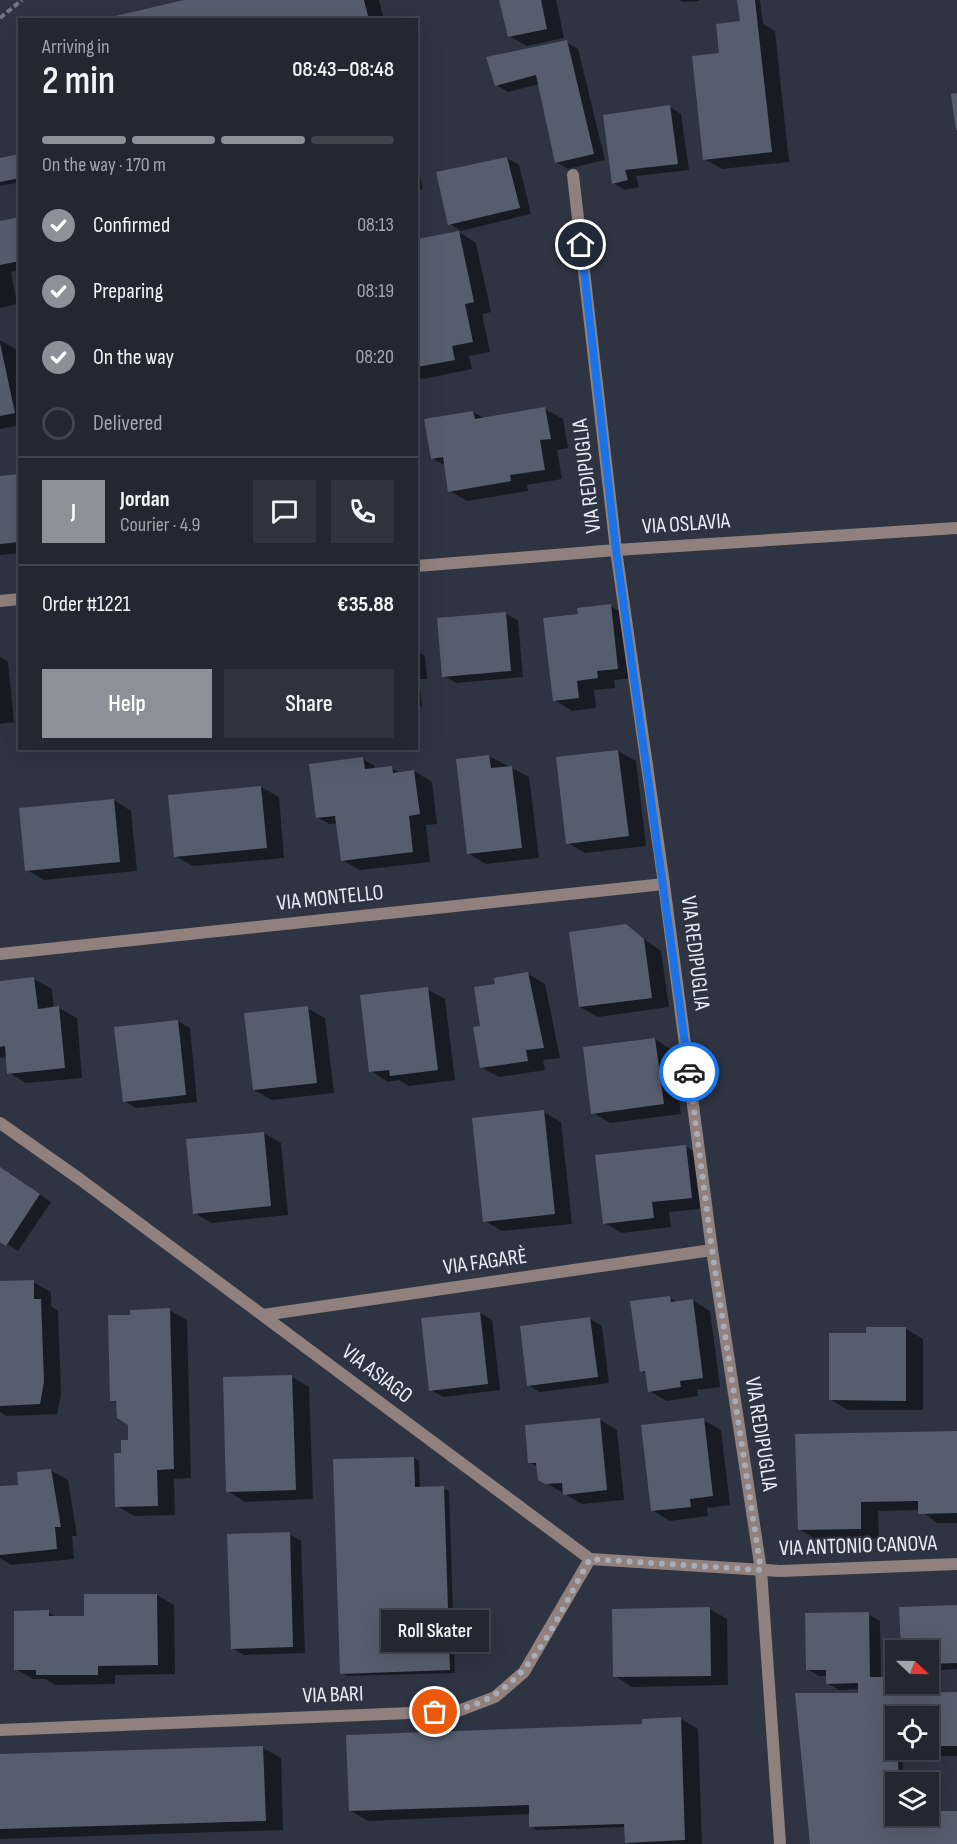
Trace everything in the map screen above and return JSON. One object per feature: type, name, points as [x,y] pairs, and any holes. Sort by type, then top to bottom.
[{"type":"street","name":"VIA REDIPUGLIA","points":[[573,175],[616,550],[664,884],[712,1250],[761,1570],[780,1844]]},
{"type":"street","name":"VIA OSLAVIA","points":[[418,566],[616,550],[957,528]]},
{"type":"street","points":[[0,601],[18,599]]},
{"type":"street","name":"VIA MONTELLO","points":[[0,954],[664,884]]},
{"type":"street","name":"VIA ASIAGO","points":[[0,1123],[264,1315],[590,1559]]},
{"type":"street","name":"VIA FAGARÈ","points":[[264,1315],[712,1250]]},
{"type":"street","points":[[590,1559],[761,1570]]},
{"type":"street","name":"VIA BARI","points":[[0,1730],[458,1712],[495,1697],[524,1672],[590,1559]]},
{"type":"street","name":"VIA ANTONIO CANOVA","points":[[761,1570],[957,1564]]},
{"type":"path","points":[[0,18],[22,0]]},
{"type":"building","points":[[184,0],[364,0],[368,18],[107,18]]},
{"type":"building","points":[[499,0],[541,0],[547,29],[508,37]]},
{"type":"building","points":[[737,0],[755,0],[772,152],[703,160],[692,56],[719,53],[716,24],[740,21]]},
{"type":"building","points":[[567,40],[594,154],[555,163],[536,75],[495,86],[486,57]]},
{"type":"building","points":[[957,93],[957,130],[956,130],[951,94]]},
{"type":"building","points":[[670,105],[678,164],[625,170],[628,180],[612,184],[603,115]]},
{"type":"building","points":[[18,154],[18,178],[0,182],[0,158]]},
{"type":"building","points":[[507,157],[520,208],[448,225],[436,172]]},
{"type":"building","points":[[18,217],[18,261],[0,265],[0,221]]},
{"type":"building","points":[[459,231],[474,302],[465,304],[473,342],[452,346],[455,360],[418,367],[418,239]]},
{"type":"building","points":[[0,343],[15,413],[0,416]]},
{"type":"building","points":[[545,407],[551,439],[540,440],[545,470],[510,475],[511,481],[448,492],[443,457],[431,459],[424,419],[473,411],[475,419]]},
{"type":"building","points":[[18,474],[18,542],[0,544],[0,476]]},
{"type":"building","points":[[611,604],[618,669],[597,671],[598,678],[577,681],[579,698],[553,701],[543,618],[578,614],[577,608]]},
{"type":"building","points":[[506,612],[511,671],[442,677],[437,618]]},
{"type":"building","points":[[618,750],[629,836],[566,844],[556,757]]},
{"type":"building","points":[[489,755],[491,768],[512,766],[522,848],[467,854],[456,759]]},
{"type":"building","points":[[363,757],[365,769],[392,766],[393,773],[414,770],[420,814],[409,816],[413,852],[341,861],[335,816],[316,818],[309,764]]},
{"type":"building","points":[[261,786],[267,848],[174,857],[168,795]]},
{"type":"building","points":[[114,799],[120,862],[25,871],[19,808]]},
{"type":"building","points":[[626,924],[644,939],[652,998],[579,1007],[569,932]]},
{"type":"building","points":[[528,972],[544,1048],[526,1050],[528,1061],[480,1068],[473,1027],[480,1026],[474,987],[495,984],[494,978]]},
{"type":"building","points":[[34,977],[38,1009],[59,1006],[65,1068],[7,1074],[5,1046],[0,1047],[0,981]]},
{"type":"building","points":[[428,987],[438,1070],[390,1076],[389,1070],[369,1072],[360,995]]},
{"type":"building","points":[[308,1006],[317,1083],[253,1090],[244,1013]]},
{"type":"building","points":[[178,1020],[186,1095],[123,1102],[114,1027]]},
{"type":"building","points":[[655,1038],[664,1104],[591,1114],[583,1047]]},
{"type":"building","points":[[544,1110],[555,1214],[483,1222],[472,1118]]},
{"type":"building","points":[[264,1132],[271,1206],[193,1214],[186,1139]]},
{"type":"building","points":[[686,1145],[692,1198],[652,1202],[654,1218],[603,1224],[595,1155]]},
{"type":"building","points":[[0,1167],[40,1194],[6,1246],[0,1242]]},
{"type":"building","points":[[34,1280],[34,1299],[41,1299],[44,1382],[40,1404],[0,1406],[0,1281]]},
{"type":"building","points":[[670,1296],[671,1302],[693,1299],[703,1378],[680,1381],[681,1387],[648,1392],[645,1371],[640,1372],[630,1301]]},
{"type":"building","points":[[170,1308],[174,1469],[157,1470],[158,1506],[115,1507],[114,1453],[121,1453],[121,1440],[128,1440],[128,1425],[117,1418],[116,1401],[110,1401],[108,1315],[130,1315],[130,1310]]},
{"type":"building","points":[[480,1312],[488,1384],[429,1391],[421,1318]]},
{"type":"building","points":[[590,1317],[598,1377],[527,1386],[520,1326]]},
{"type":"building","points":[[866,1327],[906,1327],[906,1401],[829,1400],[829,1333],[866,1333]]},
{"type":"building","points":[[292,1375],[296,1490],[226,1492],[223,1377]]},
{"type":"building","points":[[600,1418],[607,1490],[563,1495],[562,1483],[545,1484],[538,1480],[536,1463],[528,1463],[525,1425]]},
{"type":"building","points":[[704,1418],[713,1496],[690,1499],[691,1507],[651,1511],[641,1425]]},
{"type":"building","points":[[957,1431],[957,1513],[918,1514],[918,1501],[861,1502],[861,1529],[798,1530],[795,1434]]},
{"type":"building","points":[[414,1457],[415,1487],[444,1486],[450,1670],[340,1674],[333,1459]]},
{"type":"building","points":[[51,1469],[61,1527],[55,1527],[57,1549],[0,1555],[0,1486],[18,1485],[17,1472]]},
{"type":"building","points":[[290,1532],[293,1647],[231,1649],[227,1534]]},
{"type":"building","points":[[84,1594],[157,1594],[158,1665],[98,1666],[98,1675],[36,1675],[36,1670],[14,1670],[14,1611],[49,1610],[49,1616],[84,1616]]},
{"type":"building","points":[[957,1605],[957,1663],[939,1664],[939,1640],[901,1640],[899,1607]]},
{"type":"building","points":[[710,1607],[711,1676],[613,1677],[612,1609]]},
{"type":"building","points":[[869,1612],[870,1677],[885,1677],[885,1694],[957,1692],[957,1746],[939,1746],[939,1706],[885,1706],[885,1760],[898,1760],[899,1772],[885,1772],[885,1826],[939,1826],[939,1811],[957,1811],[957,1844],[810,1844],[795,1693],[858,1693],[858,1683],[826,1684],[826,1670],[806,1670],[805,1613]]},
{"type":"building","points":[[681,1717],[685,1840],[625,1843],[624,1824],[529,1827],[529,1805],[349,1811],[346,1735],[642,1724],[642,1719]]},
{"type":"building","points":[[263,1746],[266,1821],[0,1829],[0,1754]]},
{"type":"way so far","points":[[435,1712],[458,1712],[495,1697],[524,1672],[590,1559],[761,1570],[712,1250],[689,1072]]},
{"type":"place","name":"Roll Skater","points":[[435,1712]]},
{"type":"route","points":[[581,245],[616,550],[689,1072]]}]
